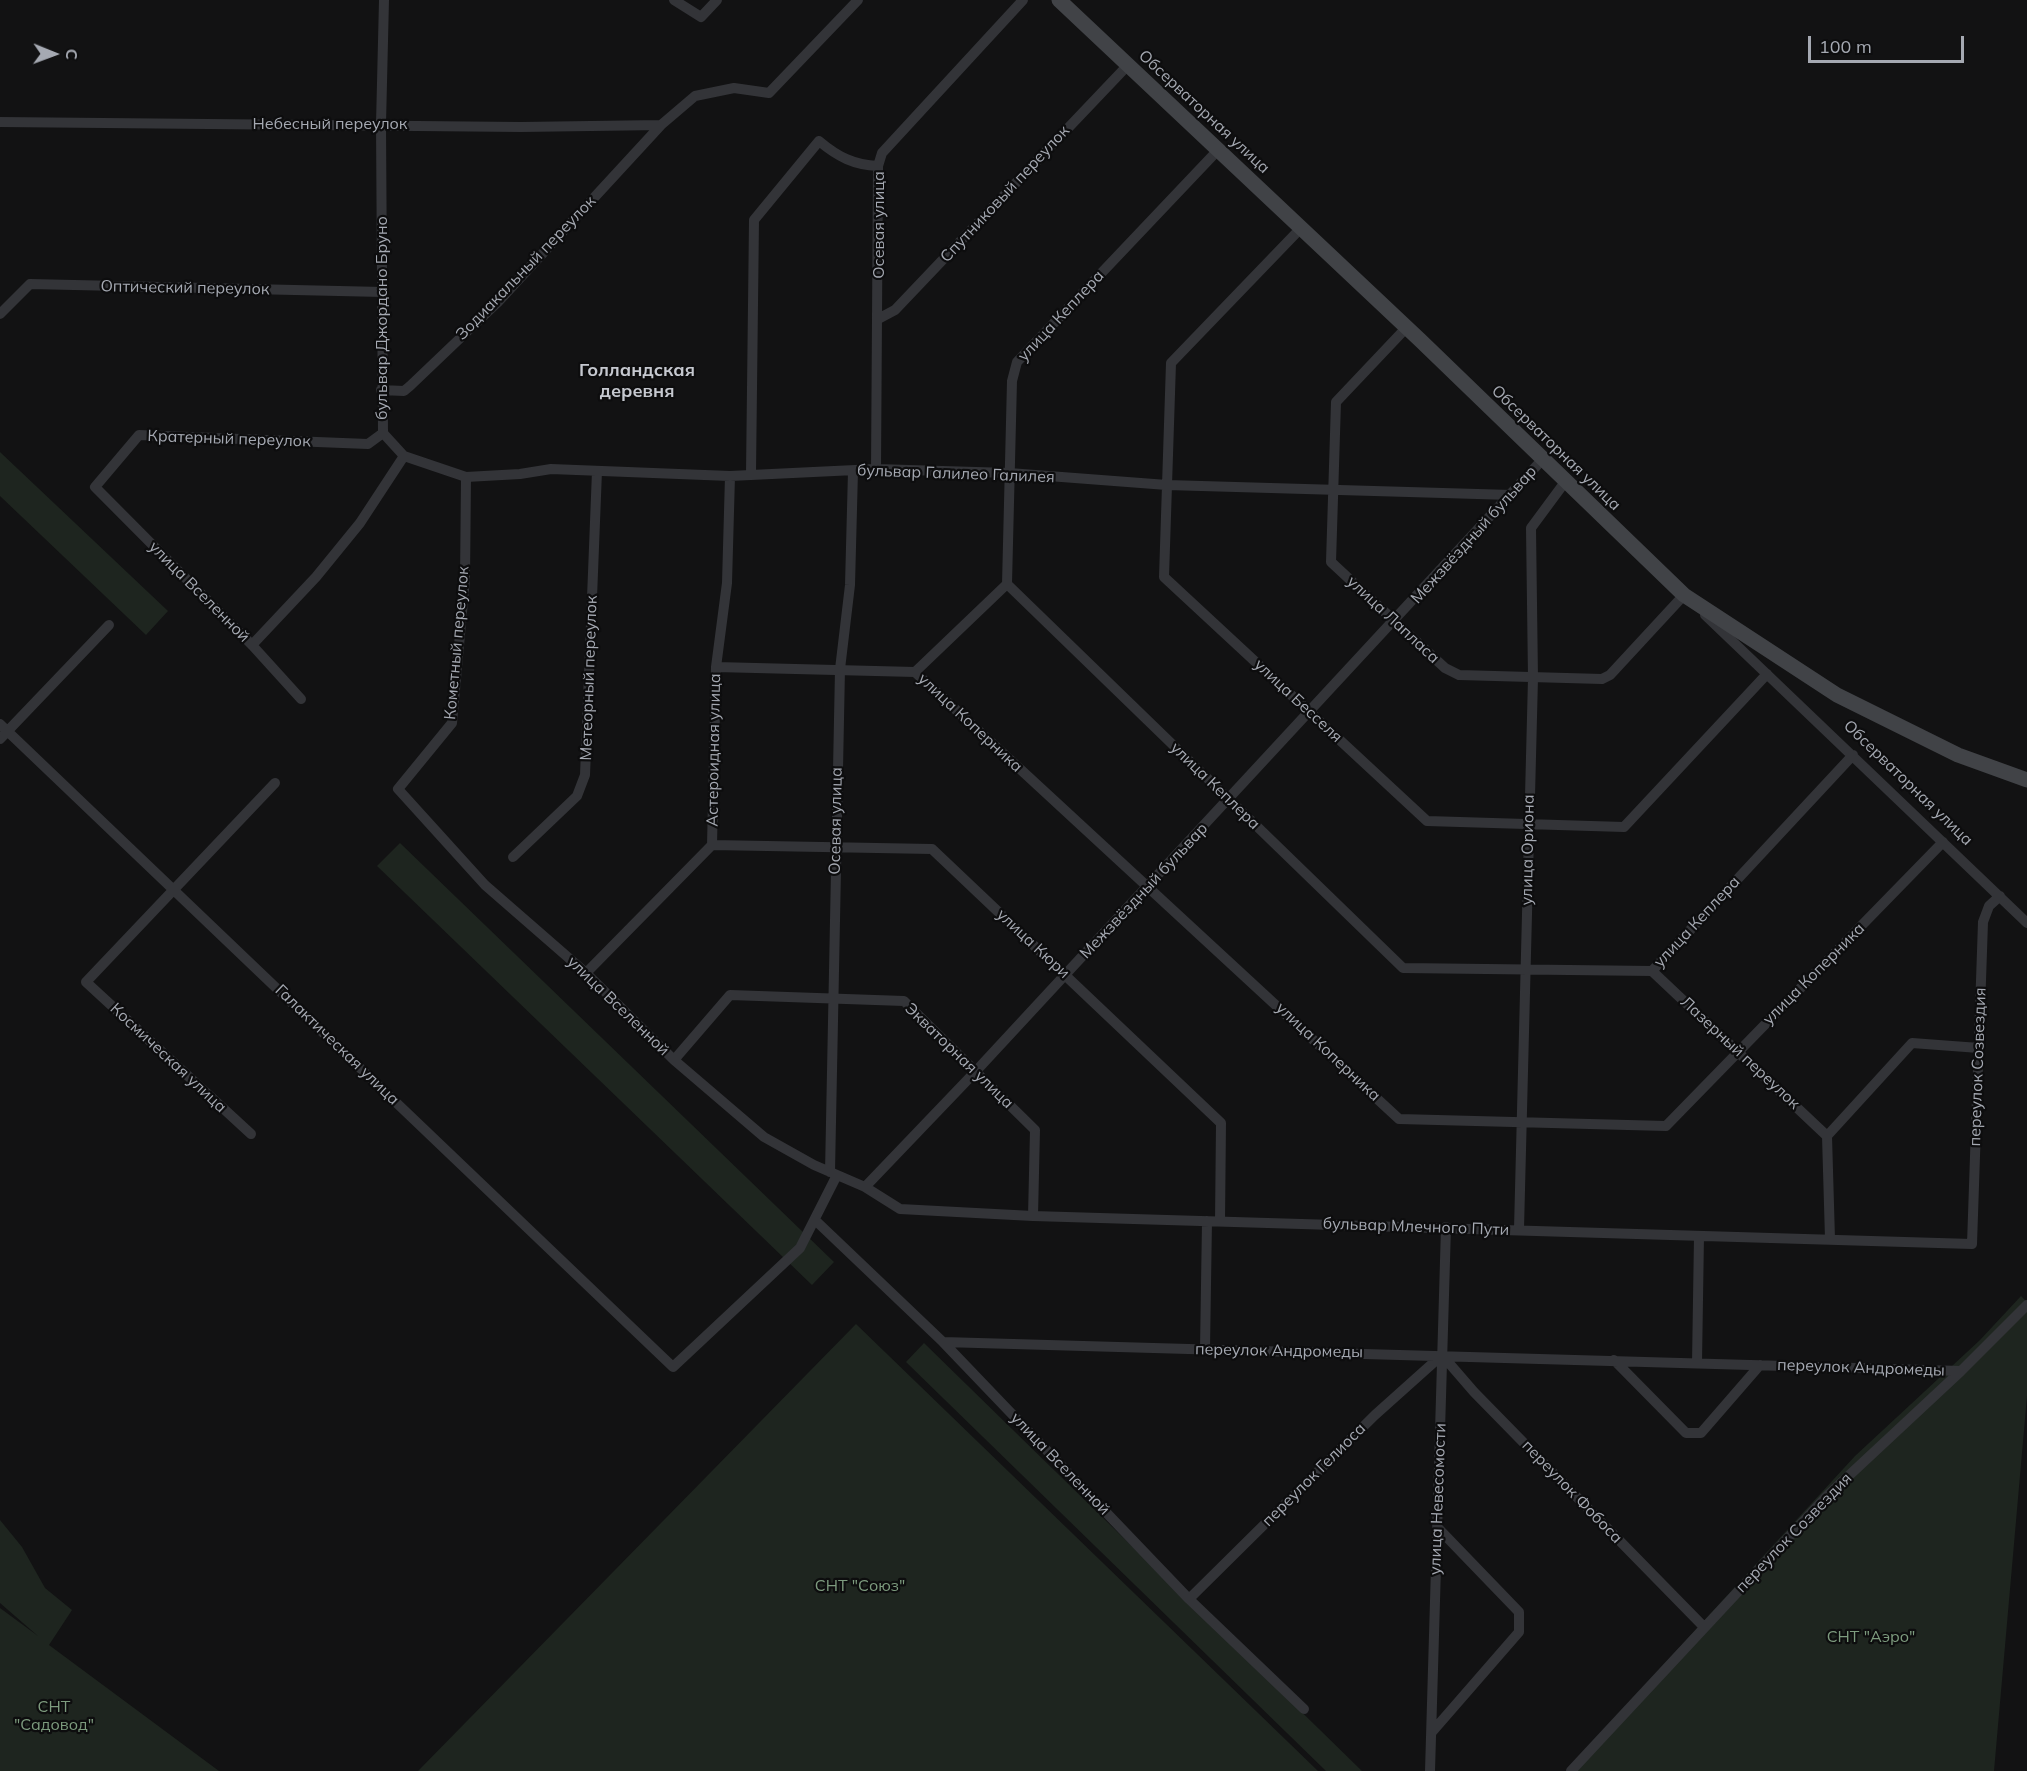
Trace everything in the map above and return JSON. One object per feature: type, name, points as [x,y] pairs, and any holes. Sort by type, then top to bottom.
[{"type":"main road","name":"Обсерваторная улица","points":[[1059,0],[1407,327],[1684,595]]},
{"type":"main road","points":[[1684,595],[1837,695],[1958,754],[2027,780]]},
{"type":"street","name":"бульвар Джордано Бруно","points":[[384,0],[381,124],[383,292],[381,390],[383,433],[404,456]]},
{"type":"street","points":[[674,0],[701,16],[717,0]]},
{"type":"street","name":"Зодиакальный переулок","points":[[381,390],[404,391],[410,386],[497,303],[661,125],[695,96],[734,88],[769,93],[858,0]]},
{"type":"street","name":"Осевая улица","points":[[876,470],[878,166],[882,153],[1023,0]]},
{"type":"street","name":"Спутниковый переулок","points":[[878,319],[895,310],[1128,65]]},
{"type":"street","name":"Небесный переулок","points":[[0,122],[521,127],[661,125]]},
{"type":"street","points":[[751,473],[753,220],[819,141],[834,154],[858,165],[878,166]]},
{"type":"street","name":"улица Кеплера","points":[[1219,150],[1017,362],[1012,381],[1007,584],[1403,968],[1652,971],[1853,754]]},
{"type":"street","name":"улица Бесселя","points":[[1301,228],[1172,363],[1164,577],[1427,821],[1624,827],[1767,674]]},
{"type":"street","name":"Оптический переулок","points":[[0,314],[30,284],[383,292]]},
{"type":"street","name":"улица Лапласа","points":[[1407,327],[1336,402],[1331,562],[1445,668],[1459,675],[1594,680],[1610,675],[1684,595]]},
{"type":"street","name":"Кратерный переулок","points":[[95,487],[139,435],[368,444],[383,433]]},
{"type":"street","points":[[252,645],[316,577],[360,523],[404,456]]},
{"type":"street","name":"бульвар Галилео Галилея","points":[[404,456],[466,477],[520,474],[551,469],[730,476],[751,473],[876,470],[1009,473],[1167,485],[1334,488],[1512,495]]},
{"type":"street","name":"Межзвёздный бульвар","points":[[865,1187],[1066,975],[1542,460]]},
{"type":"street","name":"Метеорный переулок","points":[[513,857],[577,796],[585,776],[597,471]]},
{"type":"street","name":"Осевая улица","points":[[834,1174],[832,998],[840,669],[850,585],[853,471]]},
{"type":"street","name":"Астероидная улица","points":[[586,973],[712,845],[716,668],[727,584],[730,476]]},
{"type":"street","name":"Кометный переулок","points":[[398,789],[452,723],[465,579],[466,477]]},
{"type":"street","name":"улица Ориона","points":[[1519,1230],[1533,678],[1531,528],[1565,482]]},
{"type":"street","name":"улица Вселенной","points":[[95,487],[252,645],[302,699]]},
{"type":"street","points":[[915,672],[1007,584]]},
{"type":"street","name":"Обсерваторная улица","points":[[1684,595],[1853,754],[2027,923]]},
{"type":"street","points":[[2,732],[109,625]]},
{"type":"street","name":"улица Коперника","points":[[716,668],[915,672],[1400,1119],[1666,1126],[1943,842]]},
{"type":"street","name":"Галактическая улица","points":[[2,732],[174,889],[673,1367],[800,1248],[814,1220]]},
{"type":"street","points":[[174,889],[276,783]]},
{"type":"street","name":"улица Вселенной","points":[[398,789],[485,885],[586,973],[674,1060],[764,1137],[834,1174],[865,1187]]},
{"type":"street","name":"улица Кюри","points":[[712,845],[932,849],[1221,1123],[1220,1221]]},
{"type":"street","name":"Космическая улица","points":[[174,889],[86,982],[251,1134]]},
{"type":"street","name":"переулок Созвездия","points":[[1972,1244],[1983,922],[1989,906],[2000,896]]},
{"type":"street","name":"Лазерный переулок","points":[[1652,971],[1827,1136]]},
{"type":"street","name":"Экваторная улица","points":[[674,1060],[730,995],[904,1001],[1035,1130],[1033,1216]]},
{"type":"street","points":[[1830,1239],[1827,1136],[1912,1042],[1979,1048]]},
{"type":"street","points":[[814,1220],[834,1174]]},
{"type":"street","name":"бульвар Млечного Пути","points":[[865,1187],[900,1209],[1033,1216],[1972,1244]]},
{"type":"street","name":"улица Вселенной","points":[[814,1220],[943,1342],[1189,1599],[1304,1709]]},
{"type":"street","points":[[1205,1349],[1207,1221]]},
{"type":"street","name":"улица Невесомости","points":[[1430,1771],[1446,1227]]},
{"type":"street","points":[[1697,1363],[1699,1236]]},
{"type":"street","name":"переулок Созвездия","points":[[1571,1771],[1827,1496],[1961,1371],[2027,1305]]},
{"type":"street","name":"переулок Андромеды","points":[[943,1342],[1961,1371]]},
{"type":"street","name":"переулок Гелиоса","points":[[1189,1599],[1375,1414],[1442,1355]]},
{"type":"street","name":"переулок Фобоса","points":[[1442,1355],[1474,1392],[1704,1627]]},
{"type":"street","name":"переулок Андромеды","points":[[1614,1360],[1686,1433],[1701,1433],[1760,1365]]},
{"type":"street","points":[[1432,1732],[1519,1632],[1519,1612],[1438,1528]]},
{"type":"green space","points":[[0,452],[168,611],[146,635],[0,496]]},
{"type":"green space","points":[[400,843],[834,1262],[812,1285],[377,866]]},
{"type":"green space","name":"СНТ \"Аэро\"","points":[[2021,1296],[2027,1302],[2027,1396],[1994,1771],[1566,1771],[1855,1456],[1980,1340]]},
{"type":"green space","name":"СНТ \"Союз\"","points":[[856,1324],[1318,1771],[418,1771]]},
{"type":"green space","points":[[924,1343],[1362,1771],[1326,1771],[906,1362]]},
{"type":"green space","name":"СНТ \"Садовод\"","points":[[0,1520],[22,1547],[45,1588],[72,1610],[49,1645],[219,1771],[0,1771],[0,1608],[38,1636],[0,1603]]},
{"type":"district","name":"Голландская деревня","points":[[637,382]]}]
